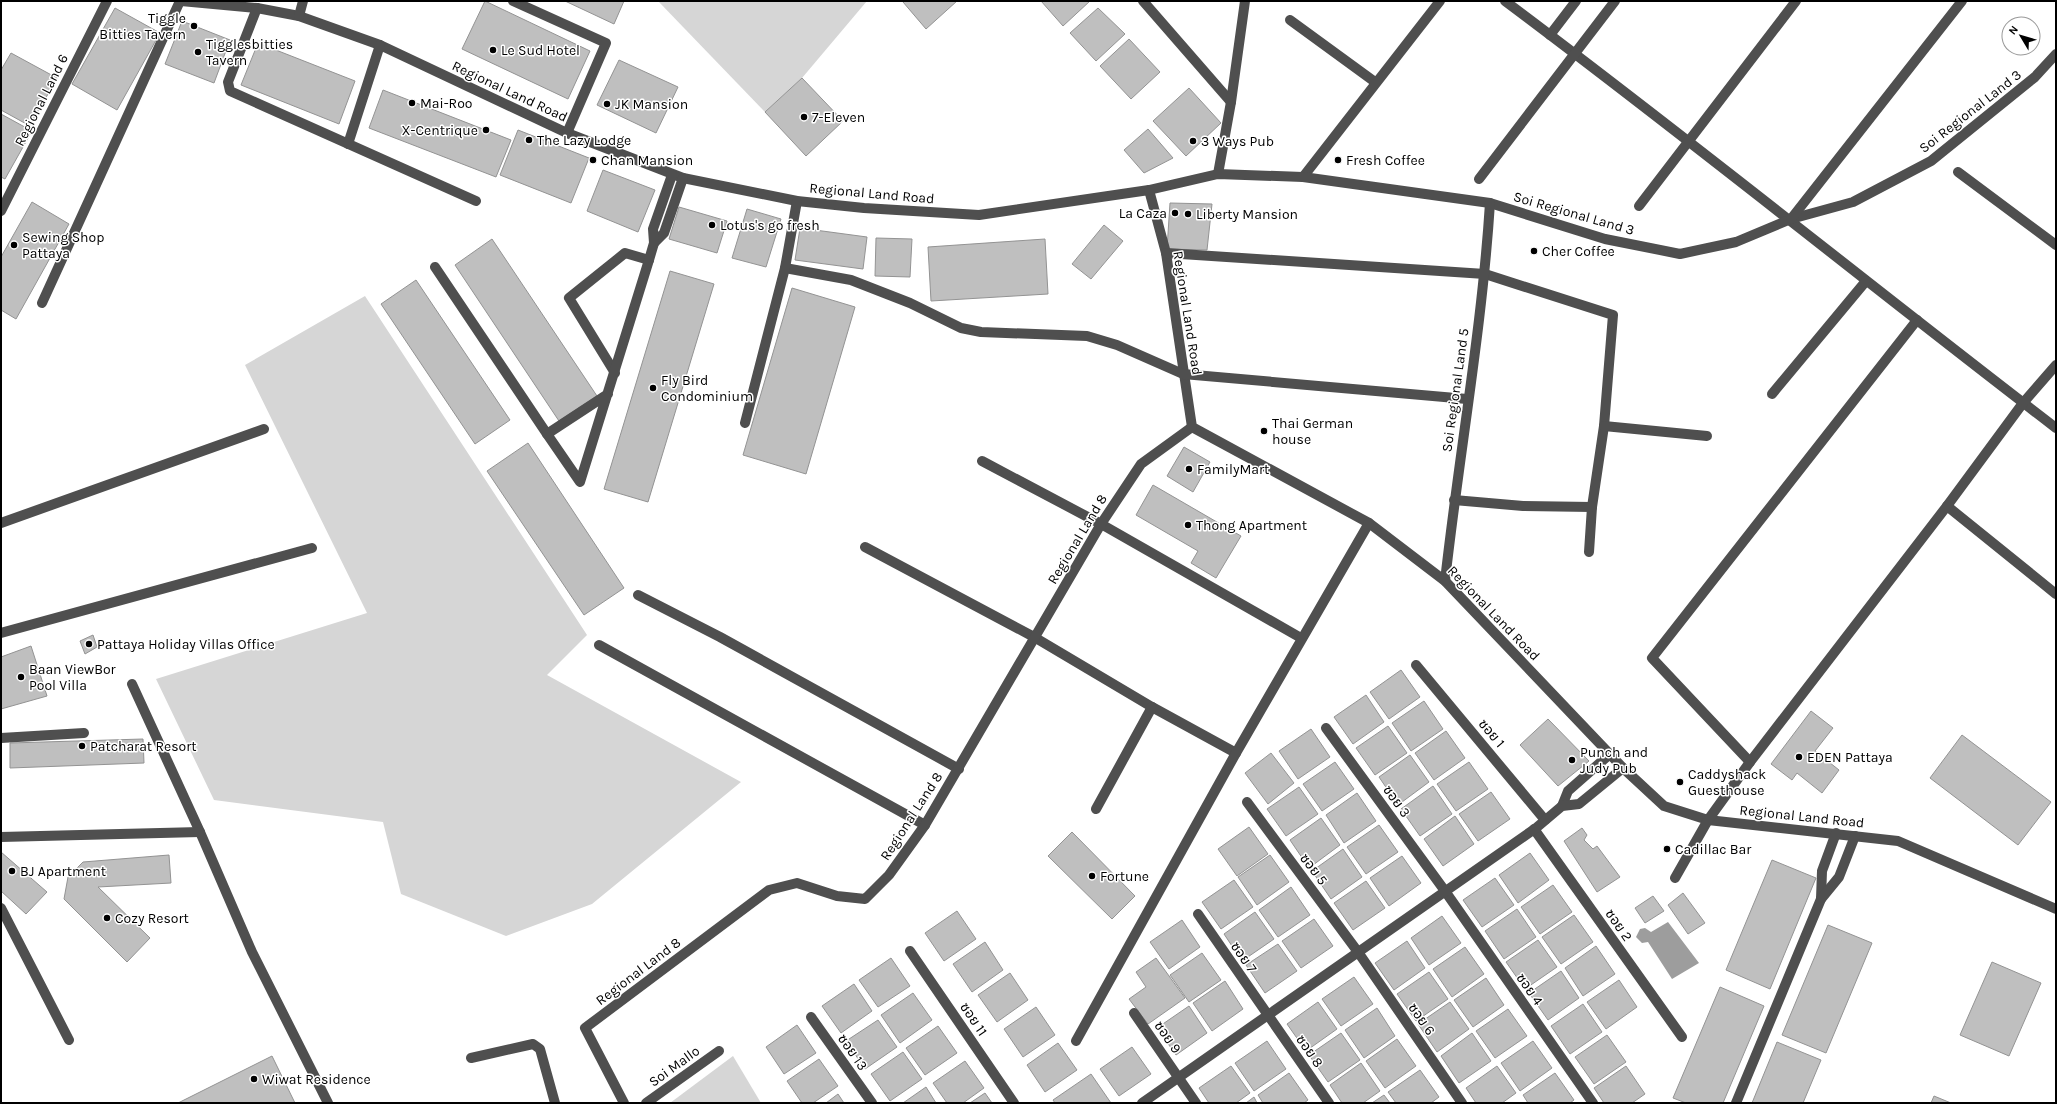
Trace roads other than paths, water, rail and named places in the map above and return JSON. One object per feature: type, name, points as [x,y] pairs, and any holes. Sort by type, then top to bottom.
[{"type":"street","name":"Regional Land 6","points":[[1,211],[107,1]]},
{"type":"street","name":"Regional Land Road","points":[[181,1],[257,8],[299,16],[380,45],[567,133],[672,175],[798,201],[864,208],[979,215],[1149,190],[1166,253],[1192,427],[1369,523],[1445,581],[1623,768],[1664,806],[1708,820],[1898,841],[2056,909]]},
{"type":"street","points":[[42,303],[181,1]]},
{"type":"street","points":[[299,16],[303,1]]},
{"type":"street","points":[[512,1],[606,43],[567,133]]},
{"type":"street","points":[[1143,1],[1231,102]]},
{"type":"street","points":[[1218,174],[1231,102],[1245,1]]},
{"type":"street","points":[[1303,177],[1375,82],[1440,1]]},
{"type":"street","points":[[1505,1],[1791,219],[1866,281],[2056,428]]},
{"type":"street","points":[[1550,35],[1576,1]]},
{"type":"street","points":[[1479,179],[1616,1]]},
{"type":"street","points":[[1639,206],[1796,1]]},
{"type":"street","points":[[1791,219],[1962,1]]},
{"type":"street","points":[[257,8],[228,82],[230,91],[476,201]]},
{"type":"street","points":[[1290,20],[1375,82]]},
{"type":"street","points":[[348,144],[380,45]]},
{"type":"street","name":"Soi Regional Land 3","points":[[1149,190],[1218,174],[1303,177],[1490,202],[1605,239],[1680,254],[1736,242],[1791,219],[1853,202],[1931,161],[2035,77],[2056,54]]},
{"type":"street","points":[[1958,172],[2056,245]]},
{"type":"street","points":[[435,267],[580,482],[654,244],[653,229],[672,175]]},
{"type":"street","points":[[654,244],[664,234],[683,178]]},
{"type":"street","points":[[745,423],[785,268],[798,201]]},
{"type":"street","name":"Soi Regional Land 5","points":[[1445,581],[1467,399],[1485,274],[1490,202]]},
{"type":"street","points":[[615,373],[569,298],[625,253],[649,260]]},
{"type":"street","points":[[1166,253],[1485,274],[1613,315],[1604,426],[1592,507],[1589,552]]},
{"type":"street","points":[[785,268],[851,280],[910,303],[961,328],[981,332],[1087,336],[1102,340],[1183,374],[1467,399]]},
{"type":"street","points":[[1772,394],[1866,281]]},
{"type":"street","points":[[1750,762],[1652,658],[1917,320]]},
{"type":"street","points":[[1675,878],[1708,820],[1750,762],[1947,506],[2024,403],[2056,364]]},
{"type":"street","points":[[547,434],[608,394]]},
{"type":"street","points":[[1604,426],[1707,436]]},
{"type":"street","name":"Regional Land 8","points":[[624,1103],[585,1028],[769,890],[797,883],[837,896],[865,899],[889,875],[925,825],[1101,524],[1141,464],[1192,427]]},
{"type":"street","points":[[1,523],[264,429]]},
{"type":"street","points":[[982,460],[1101,524],[1301,638]]},
{"type":"street","points":[[1454,500],[1523,506],[1592,507]]},
{"type":"street","points":[[1947,506],[2056,594]]},
{"type":"street","points":[[1076,1041],[1301,638],[1369,523]]},
{"type":"street","points":[[865,547],[1034,637],[1152,707],[1236,753]]},
{"type":"street","points":[[1,633],[312,548]]},
{"type":"street","points":[[638,595],[720,637],[959,769]]},
{"type":"street","points":[[599,645],[925,825]]},
{"type":"street","name":"ซอย 1","points":[[1416,665],[1545,820]]},
{"type":"street","points":[[132,684],[200,832],[252,952],[328,1103]]},
{"type":"street","points":[[1096,808],[1152,707]]},
{"type":"street","name":"ซอย 3","points":[[1326,728],[1445,892]]},
{"type":"street","points":[[1,738],[84,733]]},
{"type":"street","points":[[1142,1103],[1534,829],[1562,806],[1568,790],[1610,754]]},
{"type":"street","points":[[1562,806],[1579,804],[1623,768]]},
{"type":"street","name":"ซอย 5","points":[[1247,802],[1358,952]]},
{"type":"street","name":"ซอย 2","points":[[1534,829],[1682,1037]]},
{"type":"street","points":[[1,838],[200,832]]},
{"type":"street","points":[[1821,899],[1822,871],[1836,833]]},
{"type":"street","points":[[1736,1103],[1821,899],[1839,877],[1855,836]]},
{"type":"street","name":"ซอย 4","points":[[1445,892],[1593,1103]]},
{"type":"street","points":[[1,908],[70,1040]]},
{"type":"street","name":"ซอย 7","points":[[1198,914],[1268,1015]]},
{"type":"street","name":"ซอย 11","points":[[910,951],[1014,1103]]},
{"type":"street","name":"ซอย 6","points":[[1358,952],[1462,1103]]},
{"type":"street","name":"ซอย 9","points":[[1134,1013],[1196,1103]]},
{"type":"street","name":"ซอย 8","points":[[1268,1015],[1329,1103]]},
{"type":"street","name":"ซอย 13","points":[[811,1017],[872,1103]]},
{"type":"street","points":[[471,1058],[533,1044],[540,1049],[556,1103]]},
{"type":"street","name":"Soi Mallo","points":[[646,1103],[719,1051]]},
{"type":"place","name":"Tiggle Bitties Tavern","points":[[194,26]]},
{"type":"place","name":"Le Sud Hotel","points":[[493,50]]},
{"type":"place","name":"Tigglesbitties Tavern","points":[[198,52]]},
{"type":"place","name":"Mai-Roo","points":[[412,103]]},
{"type":"place","name":"JK Mansion","points":[[607,104]]},
{"type":"place","name":"7-Eleven","points":[[804,117]]},
{"type":"place","name":"X-Centrique","points":[[486,130]]},
{"type":"place","name":"The Lazy Lodge","points":[[529,140]]},
{"type":"place","name":"3 Ways Pub","points":[[1193,141]]},
{"type":"place","name":"Chan Mansion","points":[[593,160]]},
{"type":"place","name":"Fresh Coffee","points":[[1338,160]]},
{"type":"place","name":"La Caza","points":[[1175,213]]},
{"type":"place","name":"Liberty Mansion","points":[[1188,214]]},
{"type":"place","name":"Lotus's go fresh","points":[[712,225]]},
{"type":"place","name":"Sewing Shop Pattaya","points":[[14,245]]},
{"type":"place","name":"Cher Coffee","points":[[1534,251]]},
{"type":"place","name":"Fly Bird Condominium","points":[[653,388]]},
{"type":"place","name":"Thai German house","points":[[1264,431]]},
{"type":"place","name":"FamilyMart","points":[[1189,469]]},
{"type":"place","name":"Thong Apartment","points":[[1188,525]]},
{"type":"place","name":"Pattaya Holiday Villas Office","points":[[89,644]]},
{"type":"place","name":"Baan ViewBor Pool Villa","points":[[21,677]]},
{"type":"place","name":"Patcharat Resort","points":[[82,746]]},
{"type":"place","name":"EDEN Pattaya","points":[[1799,757]]},
{"type":"place","name":"Punch and Judy Pub","points":[[1572,760]]},
{"type":"place","name":"Caddyshack Guesthouse","points":[[1680,782]]},
{"type":"place","name":"Cadillac Bar","points":[[1667,849]]},
{"type":"place","name":"BJ Apartment","points":[[12,871]]},
{"type":"place","name":"Fortune","points":[[1092,876]]},
{"type":"place","name":"Cozy Resort","points":[[107,918]]},
{"type":"place","name":"Wiwat Residence","points":[[254,1079]]}]
